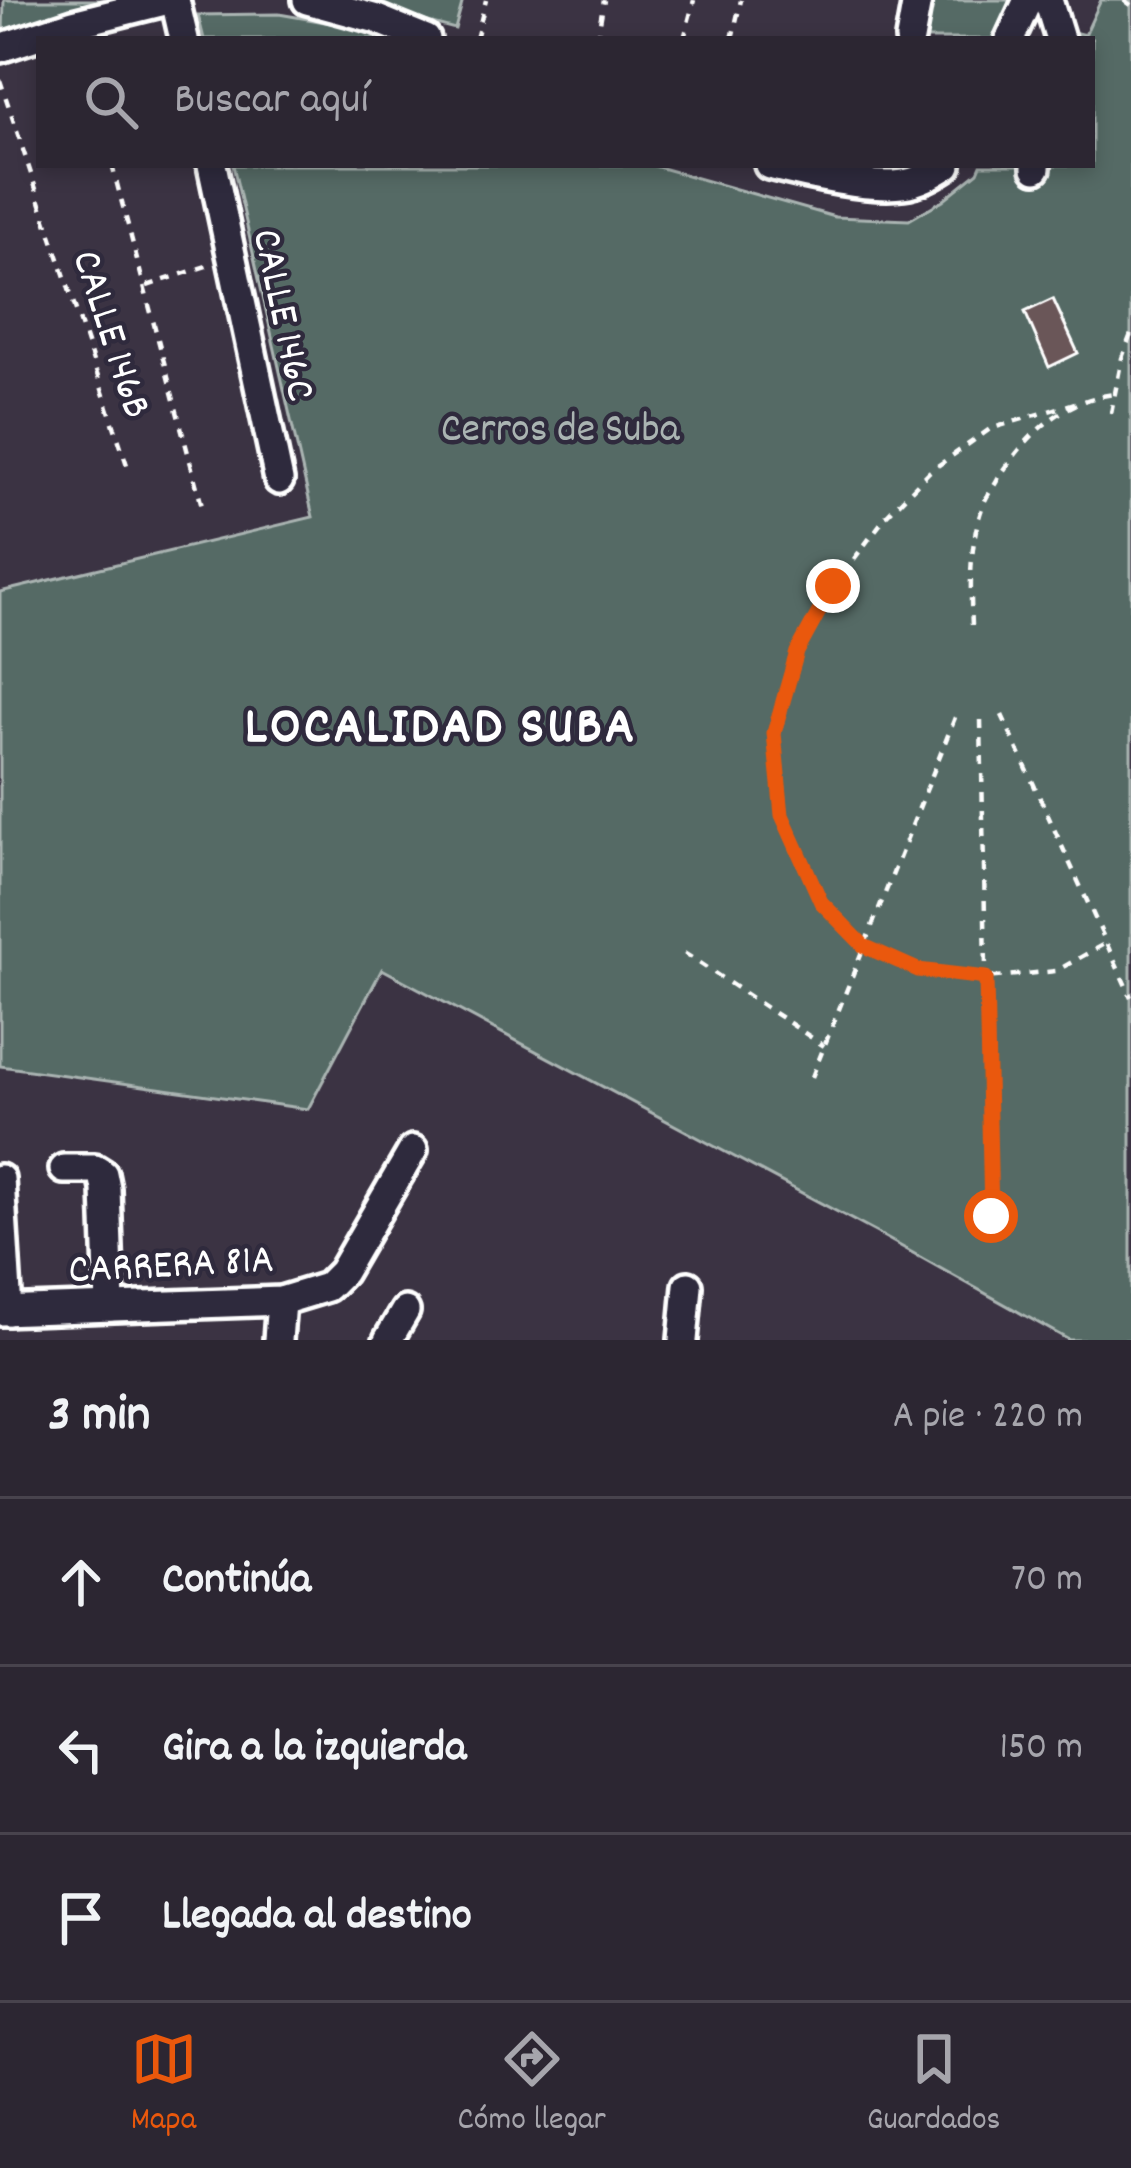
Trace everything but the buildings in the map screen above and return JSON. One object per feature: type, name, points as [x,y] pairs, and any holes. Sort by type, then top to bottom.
[{"type":"street","points":[[36,36],[172,0],[183,36]]},
{"type":"street","points":[[308,0],[418,36]]},
{"type":"street","points":[[911,36],[917,0]]},
{"type":"street","points":[[1011,36],[1028,0]]},
{"type":"street","points":[[1048,0],[1059,36]]},
{"type":"street","points":[[0,48],[36,36]]},
{"type":"street","name":"CALLE 146C","points":[[213,168],[279,480]]},
{"type":"street","points":[[804,168],[885,175],[905,184],[942,168]]},
{"type":"street","name":"CARRERA 81A","points":[[4,1311],[281,1301],[327,1287],[342,1272],[413,1150]]},
{"type":"street","points":[[64,1169],[95,1169],[103,1174],[110,1307]]},
{"type":"street","points":[[0,1179],[4,1311]]},
{"type":"street","points":[[683,1340],[688,1286]]},
{"type":"street","points":[[278,1340],[281,1301]]},
{"type":"street","points":[[388,1340],[405,1311]]},
{"type":"path","points":[[477,36],[485,0]]},
{"type":"path","points":[[598,36],[604,0]]},
{"type":"path","points":[[685,36],[694,0]]},
{"type":"path","points":[[734,36],[741,0]]},
{"type":"path","points":[[1124,0],[1131,5]]},
{"type":"path","name":"CALLE 146B","points":[[0,80],[128,468]]},
{"type":"path","points":[[113,168],[203,510]]},
{"type":"path","points":[[146,286],[232,257]]},
{"type":"path","points":[[1111,413],[1131,334]]},
{"type":"path","points":[[1106,943],[1056,970],[986,978],[918,970],[864,946],[821,902],[782,815],[774,733],[797,652],[833,586],[887,515],[929,472],[990,429],[1115,394]]},
{"type":"path","points":[[972,625],[970,588],[984,502],[1040,426],[1075,404]]},
{"type":"path","points":[[812,1077],[956,715]]},
{"type":"path","points":[[1002,716],[1131,998]]},
{"type":"path","points":[[980,720],[991,1216]]},
{"type":"path","points":[[684,953],[824,1046]]},
{"type":"green space","points":[[4,0],[126,0],[3,33]]},
{"type":"green space","points":[[344,0],[463,0],[455,29]]},
{"type":"green space","points":[[927,0],[1010,0],[996,36],[921,36]]},
{"type":"green space","name":"Cerros de Suba","points":[[1101,0],[1131,0],[1131,1340],[1069,1340],[382,969],[308,1109],[0,1066],[0,592],[313,517],[234,168],[662,168],[835,217],[909,220],[943,200],[980,168],[1095,168],[1095,36],[1053,36],[1057,28],[1085,35]]},
{"type":"green space","points":[[279,14],[348,26],[375,36],[203,36],[198,15]]},
{"type":"district","name":"LOCALIDAD SUBA","points":[[441,722]]},
{"type":"route","points":[[833,586],[797,652],[774,733],[782,815],[821,902],[864,946],[918,970],[986,978],[991,1216]]}]
